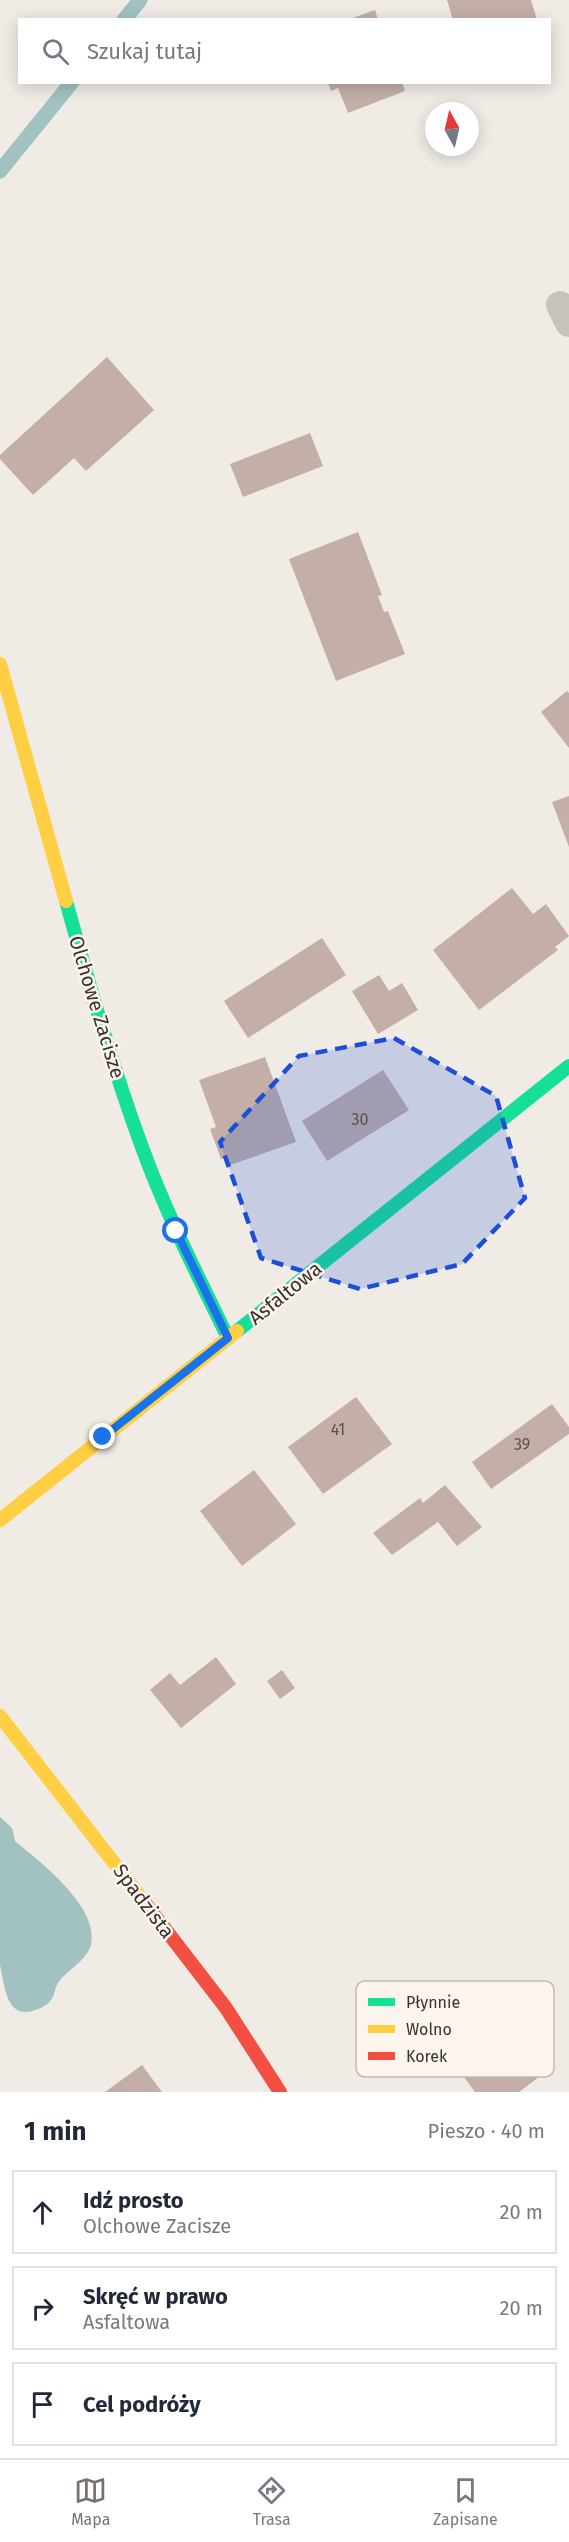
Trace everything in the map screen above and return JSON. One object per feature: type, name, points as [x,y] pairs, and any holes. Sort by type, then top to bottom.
[{"type":"street","name":"Olchowe Zacisze","points":[[0,664],[117,1075],[143,1150],[176,1231],[228,1338]]},
{"type":"street","name":"Asfaltowa","points":[[0,1520],[569,1066]]},
{"type":"street","name":"Spadzista","points":[[0,1716],[226,2008],[280,2092]]},
{"type":"highlighted area","points":[[394,1038],[496,1096],[525,1198],[462,1264],[360,1289],[261,1258],[220,1142],[299,1056]]},
{"type":"water","points":[[0,1817],[12,1828],[15,1841],[65,1886],[86,1916],[91,1930],[91,1945],[86,1955],[59,1982],[49,2002],[32,2011],[17,2010],[12,2004],[5,1989],[0,1965]]},
{"type":"building","points":[[447,0],[531,0],[536,18],[452,18]]},
{"type":"building","points":[[375,10],[377,18],[353,18]]},
{"type":"building","points":[[329,84],[403,84],[405,91],[348,113],[338,88],[331,91]]},
{"type":"building","points":[[107,357],[154,410],[86,471],[74,458],[33,495],[0,459],[0,455]]},
{"type":"building","points":[[310,433],[323,466],[243,497],[230,464]]},
{"type":"building","points":[[358,532],[382,595],[378,596],[384,612],[388,611],[405,654],[336,681],[289,559]]},
{"type":"building","points":[[567,691],[569,693],[569,748],[541,712]]},
{"type":"building","points":[[569,796],[569,847],[552,802]]},
{"type":"building","points":[[512,888],[533,914],[546,904],[569,936],[555,947],[558,950],[479,1010],[433,950]]},
{"type":"building","points":[[322,938],[346,975],[248,1038],[224,1001]]},
{"type":"building","points":[[379,975],[389,991],[402,983],[418,1010],[378,1034],[352,991]]},
{"type":"building","points":[[265,1057],[296,1142],[230,1165],[227,1158],[221,1159],[210,1129],[216,1127],[199,1080]]},
{"type":"building","points":[[383,1070],[409,1110],[327,1161],[302,1121]]},
{"type":"building","points":[[356,1397],[392,1444],[323,1494],[288,1447]]},
{"type":"building","points":[[552,1404],[569,1427],[569,1434],[491,1489],[472,1462]]},
{"type":"building","points":[[254,1470],[296,1524],[242,1566],[200,1511]]},
{"type":"building","points":[[445,1485],[482,1527],[457,1546],[438,1522],[392,1555],[373,1533],[420,1498],[423,1503]]},
{"type":"building","points":[[216,1657],[236,1684],[181,1728],[150,1690],[170,1673],[180,1685]]},
{"type":"building","points":[[282,1670],[295,1688],[280,1699],[267,1681]]},
{"type":"building","points":[[142,2065],[162,2092],[105,2092]]},
{"type":"building","points":[[464,2077],[539,2077],[519,2092],[475,2092]]},
{"type":"waterway","points":[[126,18],[140,0]]},
{"type":"waterway","points":[[0,171],[70,84]]},
{"type":"traffic: fast","points":[[66,901],[112,1058],[143,1150],[173,1222],[228,1338]]},
{"type":"traffic: fast","points":[[237,1331],[569,1066]]},
{"type":"traffic: slow","points":[[0,664],[66,901]]},
{"type":"traffic: slow","points":[[0,1520],[237,1331]]},
{"type":"traffic: slow","points":[[0,1716],[142,1899]]},
{"type":"traffic: jam","points":[[142,1899],[226,2008],[280,2092]]},
{"type":"route","points":[[103,1437],[228,1338],[176,1231]]}]
